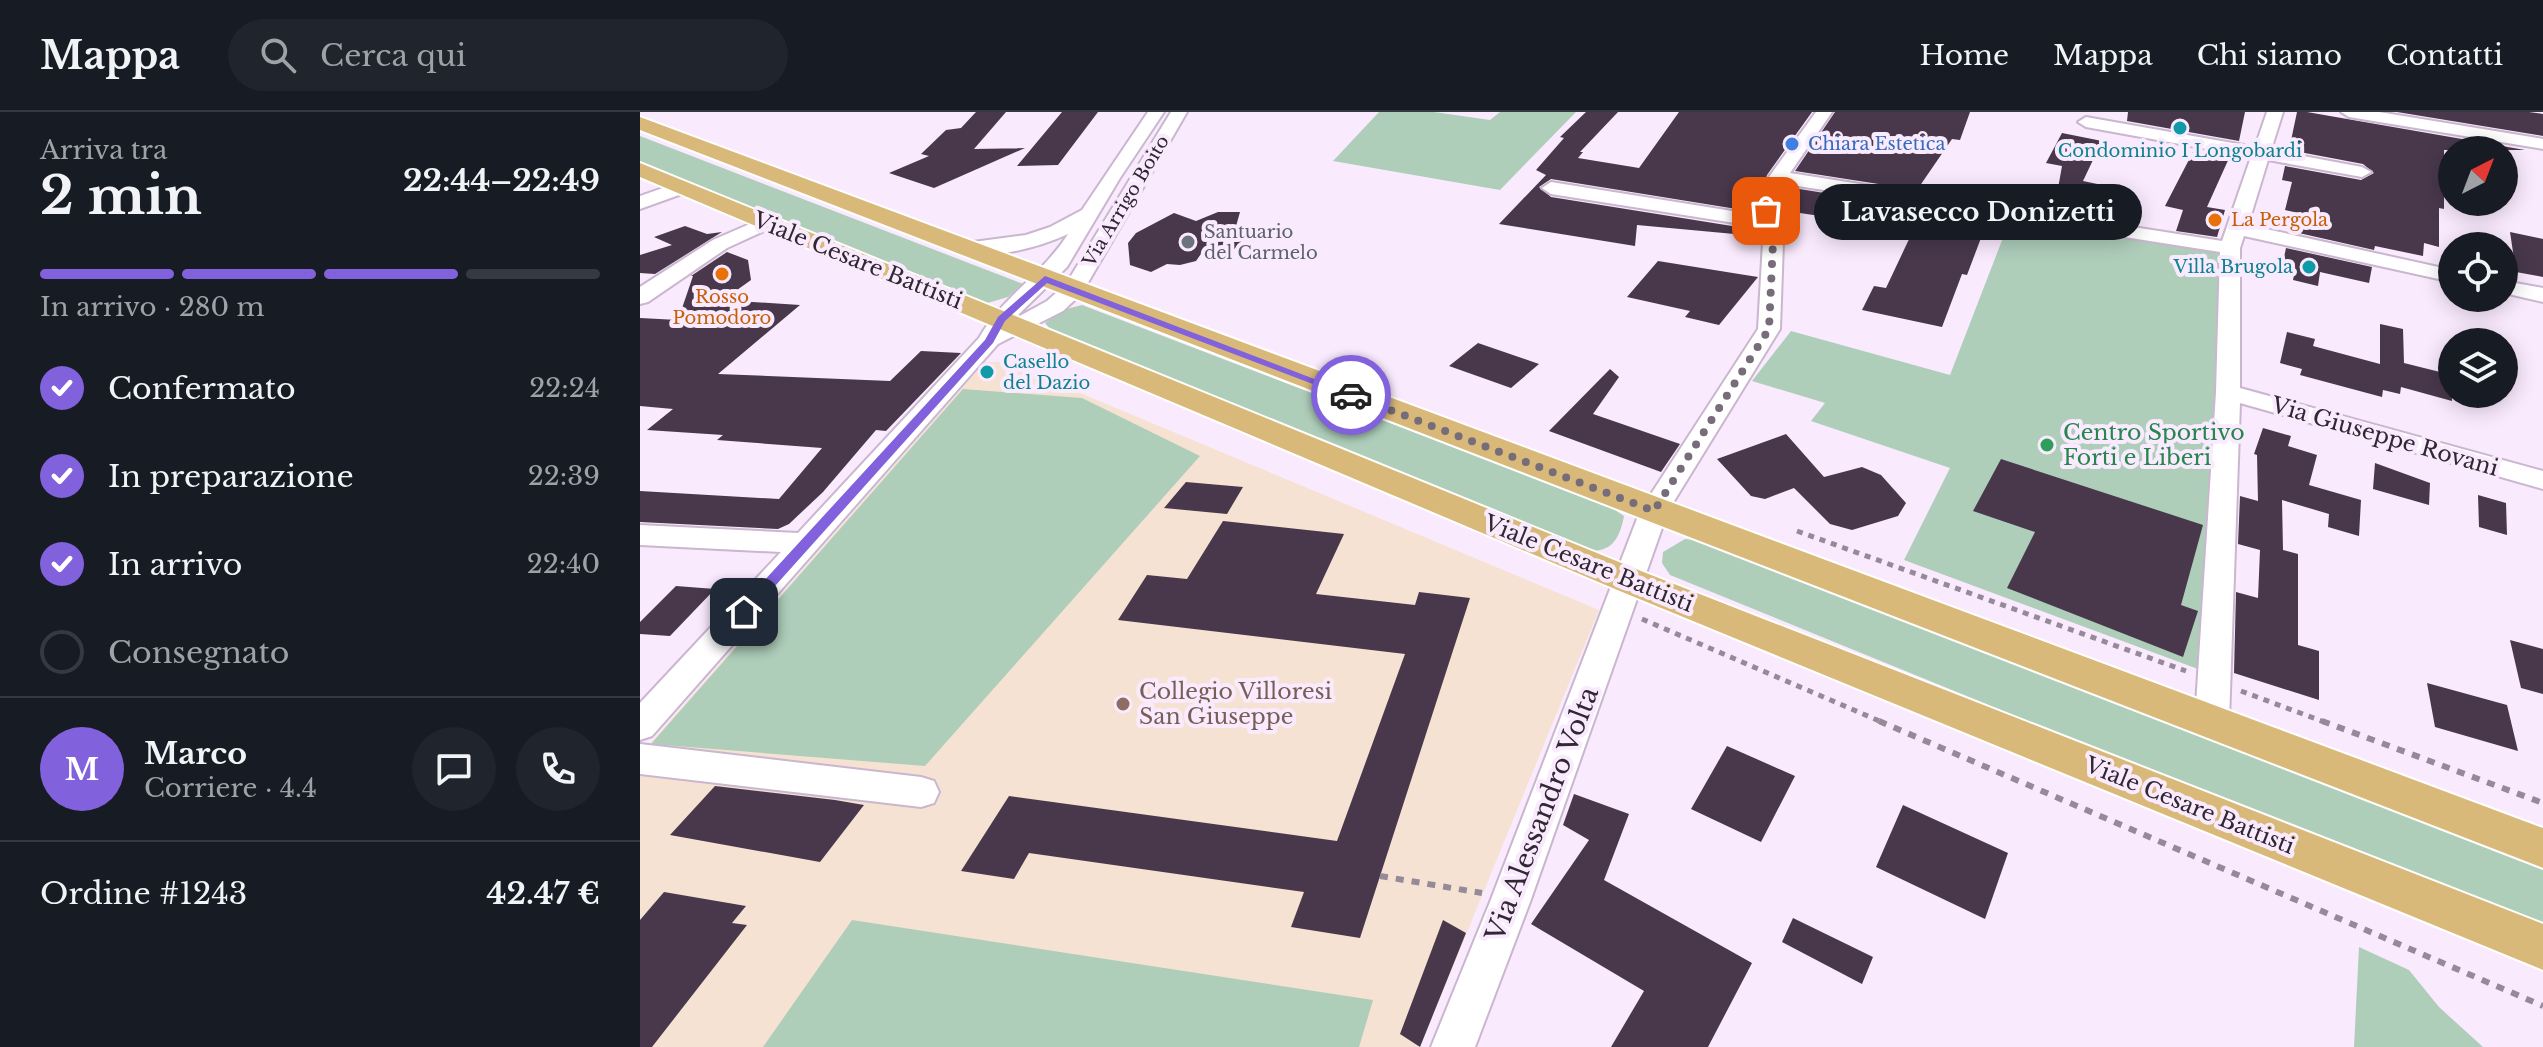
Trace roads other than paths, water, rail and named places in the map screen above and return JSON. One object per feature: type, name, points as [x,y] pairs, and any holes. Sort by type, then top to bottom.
[{"type":"main road","points":[[640,123],[2543,848]]},
{"type":"main road","name":"Viale Cesare Battisti","points":[[640,169],[1003,329],[1624,594],[2543,947]]},
{"type":"street","name":"Via Arrigo Boito","points":[[640,726],[1003,329],[1055,306],[1060,284],[1060,263],[1156,112]]},
{"type":"street","name":"Via Arrigo Boito","points":[[1060,284],[1179,112]]},
{"type":"street","name":"Via Alessandro Volta","points":[[1453,1047],[1654,511],[1769,329],[1773,242],[1766,211],[1778,177],[1824,112]]},
{"type":"street","points":[[2212,721],[2232,238],[2275,112]]},
{"type":"street","points":[[2349,112],[2543,144]]},
{"type":"street","points":[[2086,122],[2362,172]]},
{"type":"street","points":[[1778,177],[2232,238],[2438,274]]},
{"type":"street","points":[[640,203],[683,187]]},
{"type":"street","points":[[1551,188],[1769,223]]},
{"type":"street","points":[[965,248],[1015,245],[1050,236],[1074,223],[1097,201]]},
{"type":"street","points":[[640,297],[720,244],[766,223]]},
{"type":"street","points":[[2518,290],[2543,295]]},
{"type":"street","name":"Via Giuseppe Rovani","points":[[2228,392],[2543,480]]},
{"type":"street","points":[[640,535],[806,543]]},
{"type":"street","points":[[640,759],[921,792]]},
{"type":"place","name":"Condominio I Longobardi","points":[[2180,128]]},
{"type":"place","name":"Chiara Estetica","points":[[1792,144]]},
{"type":"place","name":"Lavasecco Donizetti","points":[[1766,211]]},
{"type":"place","name":"La Pergola","points":[[2215,220]]},
{"type":"place","name":"Santuario del Carmelo","points":[[1188,242]]},
{"type":"place","name":"Villa Brugola","points":[[2309,267]]},
{"type":"place","name":"Rosso Pomodoro","points":[[722,274]]},
{"type":"place","name":"Casello del Dazio","points":[[987,372]]},
{"type":"place","name":"Centro Sportivo Forti e Liberi","points":[[2047,445]]},
{"type":"place","name":"Collegio Villoresi San Giuseppe","points":[[1123,704]]}]
